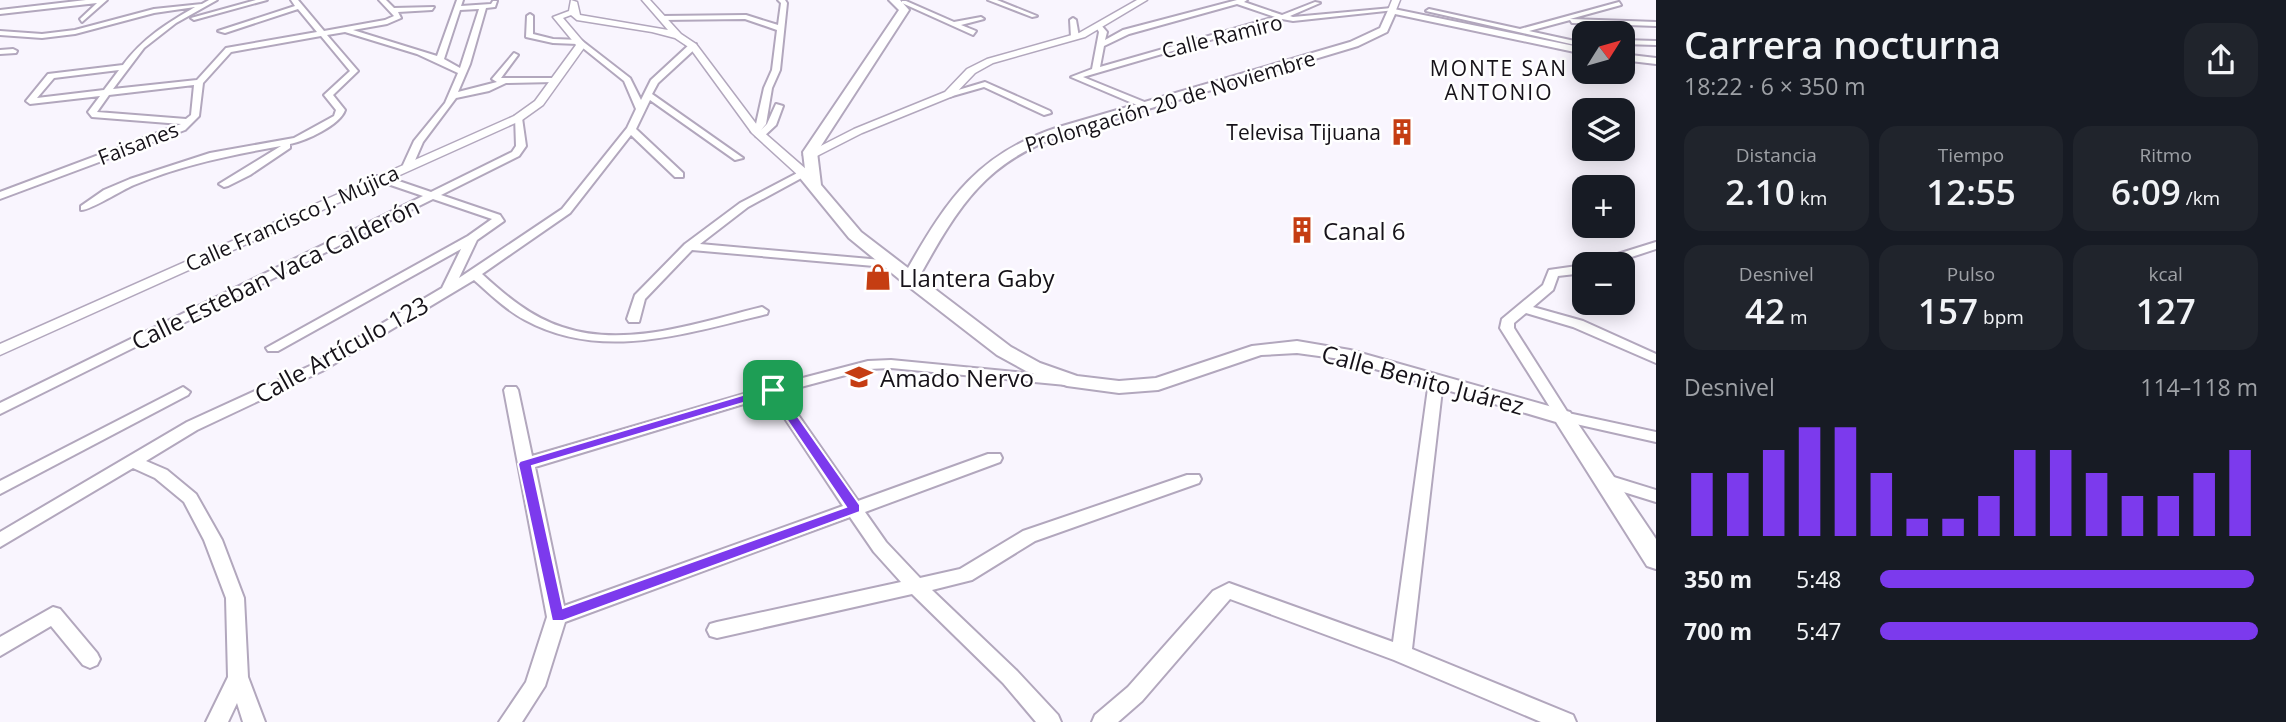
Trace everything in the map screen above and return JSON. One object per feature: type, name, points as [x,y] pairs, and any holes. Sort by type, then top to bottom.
[{"type":"main road","points":[[809,155],[904,10],[899,2]]},
{"type":"main road","points":[[1392,10],[1572,48]]},
{"type":"main road","name":"Prolongación 20 de Noviembre","points":[[910,279],[951,211],[993,164],[1034,140],[1354,44],[1384,30],[1392,10]]},
{"type":"main road","points":[[1635,57],[1656,61]]},
{"type":"main road","name":"Calle Benito Juárez","points":[[809,155],[809,179],[824,201],[855,235],[1004,351],[1033,367],[1074,382],[1119,387],[1158,384],[1259,350],[1279,346],[1343,354],[1563,417]]},
{"type":"main road","points":[[1563,417],[1656,559]]},
{"type":"street","points":[[0,12],[104,0]]},
{"type":"street","points":[[82,20],[104,0]]},
{"type":"street","points":[[154,11],[162,0]]},
{"type":"street","points":[[235,7],[251,0]]},
{"type":"street","points":[[170,25],[264,0]]},
{"type":"street","points":[[125,67],[51,76],[30,101],[199,82],[229,50],[235,48],[399,18],[382,0]]},
{"type":"street","points":[[573,0],[573,12]]},
{"type":"street","points":[[634,319],[639,298],[689,246],[744,205],[809,179],[759,133],[693,46],[678,36],[646,0]]},
{"type":"street","points":[[759,133],[765,95],[776,70],[784,3],[781,0]]},
{"type":"street","points":[[899,2],[918,0]]},
{"type":"street","points":[[991,0],[1034,16]]},
{"type":"street","points":[[949,94],[971,71],[990,61],[1076,37],[1143,0]]},
{"type":"street","points":[[1306,0],[1318,1]]},
{"type":"street","points":[[1101,45],[1135,29],[1240,1],[1282,18],[1318,1]]},
{"type":"street","points":[[0,33],[32,36],[75,32],[154,11],[211,2]]},
{"type":"street","points":[[190,122],[92,114],[136,50],[170,25],[211,2]]},
{"type":"street","points":[[440,59],[459,4],[483,7],[493,6],[495,2]]},
{"type":"street","points":[[899,2],[973,33]]},
{"type":"street","points":[[222,31],[296,4],[324,33],[354,71],[328,95],[341,110],[338,118],[224,184]]},
{"type":"street","points":[[1519,31],[1619,4]]},
{"type":"street","name":"Calle Francisco J. Mújica","points":[[0,349],[408,165],[419,141],[453,96],[483,7]]},
{"type":"street","points":[[393,10],[432,8]]},
{"type":"street","name":"Calle Ramiro","points":[[1096,69],[1282,18],[1392,10]]},
{"type":"street","points":[[573,12],[582,18],[653,29],[678,36]]},
{"type":"street","points":[[573,12],[557,18],[579,43],[627,80],[641,109]]},
{"type":"street","points":[[1429,12],[1572,41]]},
{"type":"street","points":[[530,16],[528,35],[579,43]]},
{"type":"street","points":[[662,18],[746,17],[782,29]]},
{"type":"street","points":[[954,24],[981,19]]},
{"type":"street","points":[[1073,20],[1076,37]]},
{"type":"street","points":[[1557,21],[1656,24]]},
{"type":"street","points":[[1098,27],[1103,31],[1096,69],[1077,74],[1075,78],[1144,105]]},
{"type":"street","points":[[343,30],[440,59],[461,71]]},
{"type":"street","points":[[399,36],[405,47]]},
{"type":"street","points":[[1635,42],[1656,43]]},
{"type":"street","points":[[408,165],[518,118],[539,103],[579,43]]},
{"type":"street","name":"Calle Artículo 123","points":[[0,540],[192,426],[317,368],[475,274],[573,206],[631,129],[664,71],[693,46]]},
{"type":"street","points":[[0,52],[13,51]]},
{"type":"street","points":[[453,96],[486,89],[500,80],[514,55]]},
{"type":"street","points":[[500,80],[555,80]]},
{"type":"street","name":"Faisanes","points":[[0,196],[169,134],[190,122],[195,116],[199,82]]},
{"type":"street","points":[[809,155],[858,131],[949,94],[985,84],[1047,113]]},
{"type":"street","points":[[648,95],[738,158]]},
{"type":"street","points":[[759,133],[771,125],[779,106]]},
{"type":"street","name":"Calle Esteban Vaca Calderón","points":[[0,409],[520,150],[518,118]]},
{"type":"street","points":[[631,129],[679,175]]},
{"type":"street","points":[[85,208],[108,192],[188,162],[239,149],[297,140]]},
{"type":"street","points":[[273,348],[497,223],[496,218],[380,178]]},
{"type":"street","points":[[448,289],[472,239]]},
{"type":"street","points":[[1635,252],[1656,245]]},
{"type":"street","points":[[689,246],[893,265]]},
{"type":"street","points":[[1572,271],[1553,273],[1549,287],[1507,322],[1507,328],[1563,417],[1656,437]]},
{"type":"street","points":[[475,274],[509,305],[543,325],[577,335],[607,339],[661,335],[762,311]]},
{"type":"street","points":[[1524,308],[1578,324],[1656,359]]},
{"type":"street","points":[[525,464],[773,390],[877,364],[1074,382]]},
{"type":"street","points":[[1401,654],[1436,381]]},
{"type":"street","points":[[510,722],[535,686],[558,617],[511,390]]},
{"type":"street","points":[[773,390],[880,547],[916,586],[1010,677],[1050,722]]},
{"type":"street","points":[[0,488],[183,392]]},
{"type":"street","points":[[558,617],[994,458]]},
{"type":"street","points":[[134,462],[161,474],[190,498],[213,540],[235,598],[238,677],[254,722]]},
{"type":"street","points":[[716,630],[965,575],[1029,536],[1193,479]]},
{"type":"street","points":[[1604,480],[1656,496]]},
{"type":"street","points":[[1103,722],[1135,694],[1220,596],[1229,591],[1401,654],[1565,722]]},
{"type":"street","points":[[0,647],[53,615],[90,659]]},
{"type":"street","points":[[217,722],[238,677]]},
{"type":"place","name":"Televisa Tijuana","points":[[1402,132]]},
{"type":"place","name":"Canal 6","points":[[1302,230]]},
{"type":"place","name":"Llantera Gaby","points":[[878,277]]},
{"type":"place","name":"Amado Nervo","points":[[859,377]]},
{"type":"district","name":"MONTE SAN ANTONIO","points":[[1499,80]]},
{"type":"route","points":[[773,390],[855,509],[558,617],[525,464],[773,390]]}]
